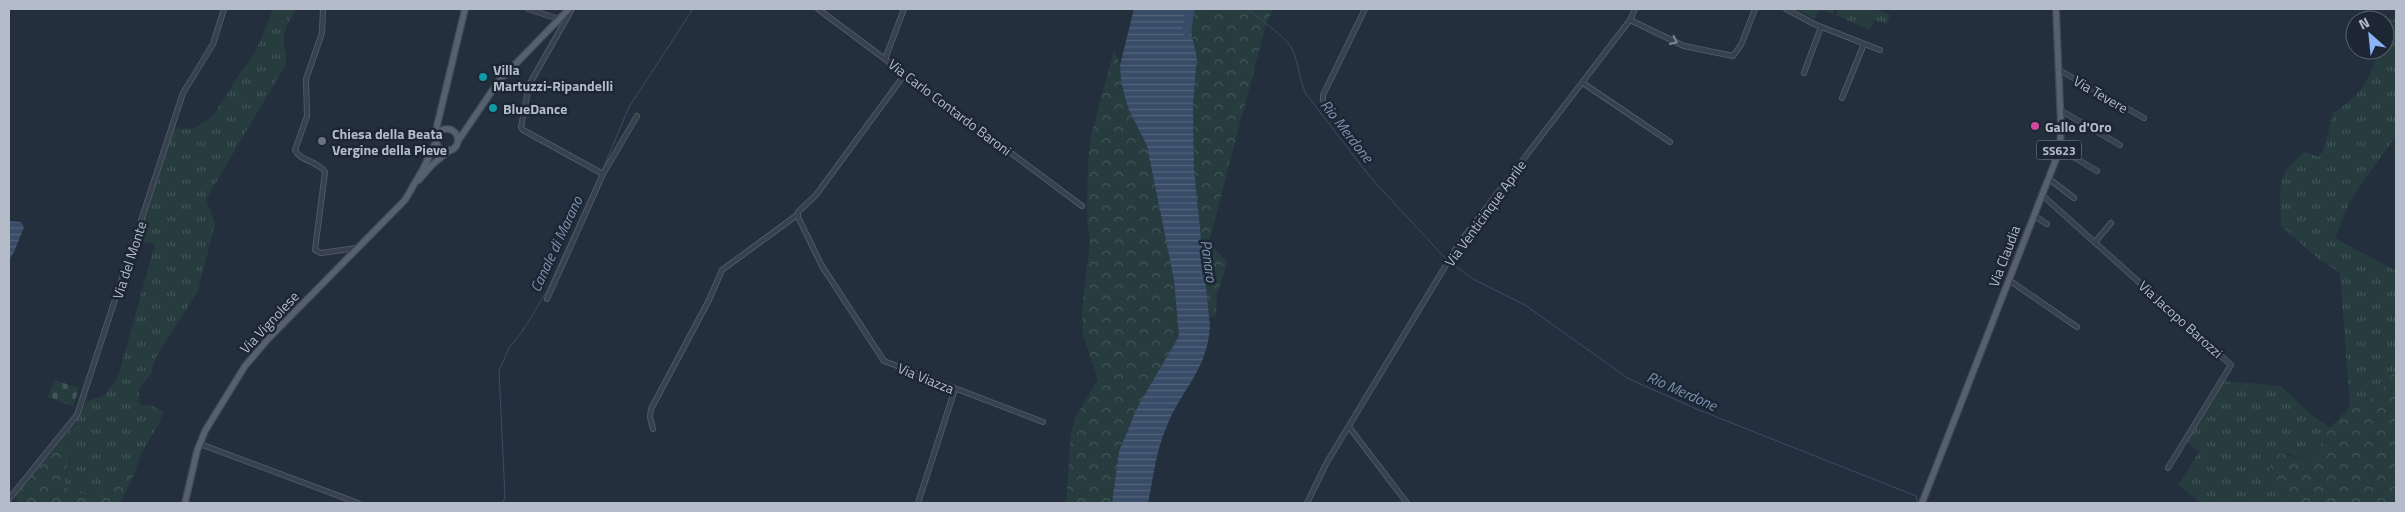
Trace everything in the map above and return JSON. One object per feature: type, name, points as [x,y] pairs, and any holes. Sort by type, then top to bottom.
[{"type":"main road","points":[[450,150],[442,150],[435,134],[465,9]]},
{"type":"main road","points":[[414,185],[432,165],[455,147],[498,82],[570,9]]},
{"type":"main road","name":"Via Claudia","points":[[1922,503],[2060,148],[2056,9]]},
{"type":"main road","points":[[438,121],[443,130]]},
{"type":"main road","points":[[443,130],[454,131],[469,125]]},
{"type":"main road","points":[[414,185],[436,140],[443,130]]},
{"type":"main road","points":[[454,131],[458,141]]},
{"type":"main road","name":"Via Vignolese","points":[[184,503],[200,444],[233,385],[254,354],[396,210],[414,185]]},
{"type":"street","name":"Via del Monte","points":[[9,499],[11,493],[27,479],[77,416],[183,93],[213,44],[224,9]]},
{"type":"street","points":[[323,9],[322,33],[306,78],[307,116],[295,150],[298,155],[321,167],[325,172],[315,250],[321,253],[359,248]]},
{"type":"street","points":[[528,9],[559,19]]},
{"type":"street","points":[[570,9],[529,85],[521,126],[523,130],[601,173]]},
{"type":"street","name":"Via Carlo Contardo Baroni","points":[[818,9],[1082,206]]},
{"type":"street","points":[[885,59],[904,9]]},
{"type":"street","points":[[1323,100],[1322,95],[1365,9]]},
{"type":"street","name":"Via Venticinque Aprile","points":[[1307,503],[1328,462],[1460,242],[1583,83],[1630,20],[1635,9]]},
{"type":"street","points":[[1630,20],[1684,46],[1733,56],[1741,44],[1755,9]]},
{"type":"street","points":[[1786,9],[1821,27],[1880,50]]},
{"type":"street","points":[[1804,73],[1821,27]]},
{"type":"street","points":[[1842,98],[1864,44]]},
{"type":"street","name":"Via Tevere","points":[[2059,70],[2144,118]]},
{"type":"street","points":[[653,429],[650,417],[651,409],[709,300],[722,270],[797,215],[816,195],[905,74]]},
{"type":"street","points":[[1583,83],[1670,142]]},
{"type":"street","points":[[2060,110],[2120,145]]},
{"type":"street","points":[[547,299],[601,173],[637,116]]},
{"type":"street","points":[[2060,148],[2097,172]]},
{"type":"street","points":[[2048,178],[2074,198]]},
{"type":"street","name":"Via Jacopo Barozzi","points":[[2041,194],[2096,241],[2231,365],[2168,468]]},
{"type":"street","name":"Via Viazza","points":[[797,215],[822,266],[884,361],[955,390],[1043,422]]},
{"type":"street","points":[[2033,215],[2047,224]]},
{"type":"street","points":[[2096,241],[2111,224]]},
{"type":"street","points":[[2009,280],[2077,327]]},
{"type":"street","points":[[918,503],[955,390]]},
{"type":"street","points":[[1349,427],[1407,503]]},
{"type":"street","points":[[200,444],[358,503]]},
{"type":"green space","points":[[273,9],[296,9],[289,20],[285,33],[285,66],[206,199],[215,224],[198,291],[156,357],[151,374],[139,389],[139,402],[142,406],[151,405],[163,411],[160,422],[141,454],[134,474],[116,477],[89,495],[72,491],[63,484],[71,457],[66,448],[59,443],[76,423],[85,402],[105,395],[118,377],[155,244],[134,240],[174,127],[182,129],[195,128],[214,115],[239,74],[255,53]]},
{"type":"green space","points":[[1188,9],[1273,9],[1265,28],[1209,242],[1227,262],[1217,295],[1216,316],[1209,318],[1194,169],[1193,104],[1197,58],[1187,14]]},
{"type":"green space","points":[[1796,9],[1835,9],[1833,14],[1820,10],[1814,19]]},
{"type":"green space","points":[[1838,9],[1875,9],[1890,15],[1887,24],[1874,20],[1870,30],[1836,15]]},
{"type":"green space","points":[[2395,19],[2396,136],[2351,199],[2335,238],[2396,271],[2396,369],[2377,396],[2350,407],[2340,273],[2320,260],[2281,226],[2281,184],[2288,168],[2305,152],[2319,157],[2324,149],[2333,113],[2363,87],[2375,60],[2395,60]]},
{"type":"green space","points":[[1114,50],[1120,65],[1121,81],[1128,108],[1147,146],[1174,280],[1179,336],[1138,406],[1119,451],[1112,503],[1066,503],[1071,434],[1075,418],[1098,379],[1083,335],[1082,309],[1090,241],[1087,218],[1088,159],[1091,136]]},
{"type":"green space","points":[[2396,369],[2396,503],[2292,503],[2272,480],[2270,474],[2272,462],[2278,454],[2286,454],[2307,461],[2317,451],[2330,428],[2350,407],[2377,396]]},
{"type":"green space","points":[[54,380],[79,388],[73,406],[48,397]]},
{"type":"green space","points":[[2222,381],[2281,386],[2309,413],[2330,428],[2317,451],[2307,461],[2287,453],[2269,476],[2292,503],[2201,503],[2178,485],[2199,452],[2185,440]]},
{"type":"green space","points":[[59,443],[71,452],[63,484],[72,491],[89,495],[116,477],[134,474],[120,503],[17,503],[16,495]]},
{"type":"water","points":[[1134,9],[1188,9],[1187,14],[1197,58],[1193,104],[1194,169],[1210,326],[1208,342],[1199,368],[1172,414],[1163,437],[1157,456],[1148,503],[1112,503],[1119,451],[1138,406],[1179,336],[1174,280],[1147,146],[1128,108],[1121,81],[1120,65]]},
{"type":"water","points":[[9,221],[21,222],[24,227],[9,260]]},
{"type":"waterway","name":"Canale di Marano","points":[[602,171],[629,107],[693,9]]},
{"type":"waterway","name":"Panaro","points":[[1187,31],[1190,9]]},
{"type":"waterway","name":"Rio Merdone","points":[[1248,9],[1279,34],[1289,45],[1294,54],[1306,94],[1371,178],[1446,259]]},
{"type":"waterway","name":"Canale di Marano","points":[[503,503],[505,497],[499,371],[509,348],[522,332],[547,291],[594,188]]},
{"type":"waterway","name":"Rio Merdone","points":[[1452,264],[1473,279],[1525,305],[1629,379],[1699,410],[1916,496],[1918,503]]},
{"type":"place","name":"Villa Martuzzi-Ripandelli","points":[[483,77]]},
{"type":"place","name":"BlueDance","points":[[493,108]]},
{"type":"place","name":"Gallo d'Oro","points":[[2035,126]]},
{"type":"place","name":"Chiesa della Beata Vergine della Pieve","points":[[322,141]]}]
